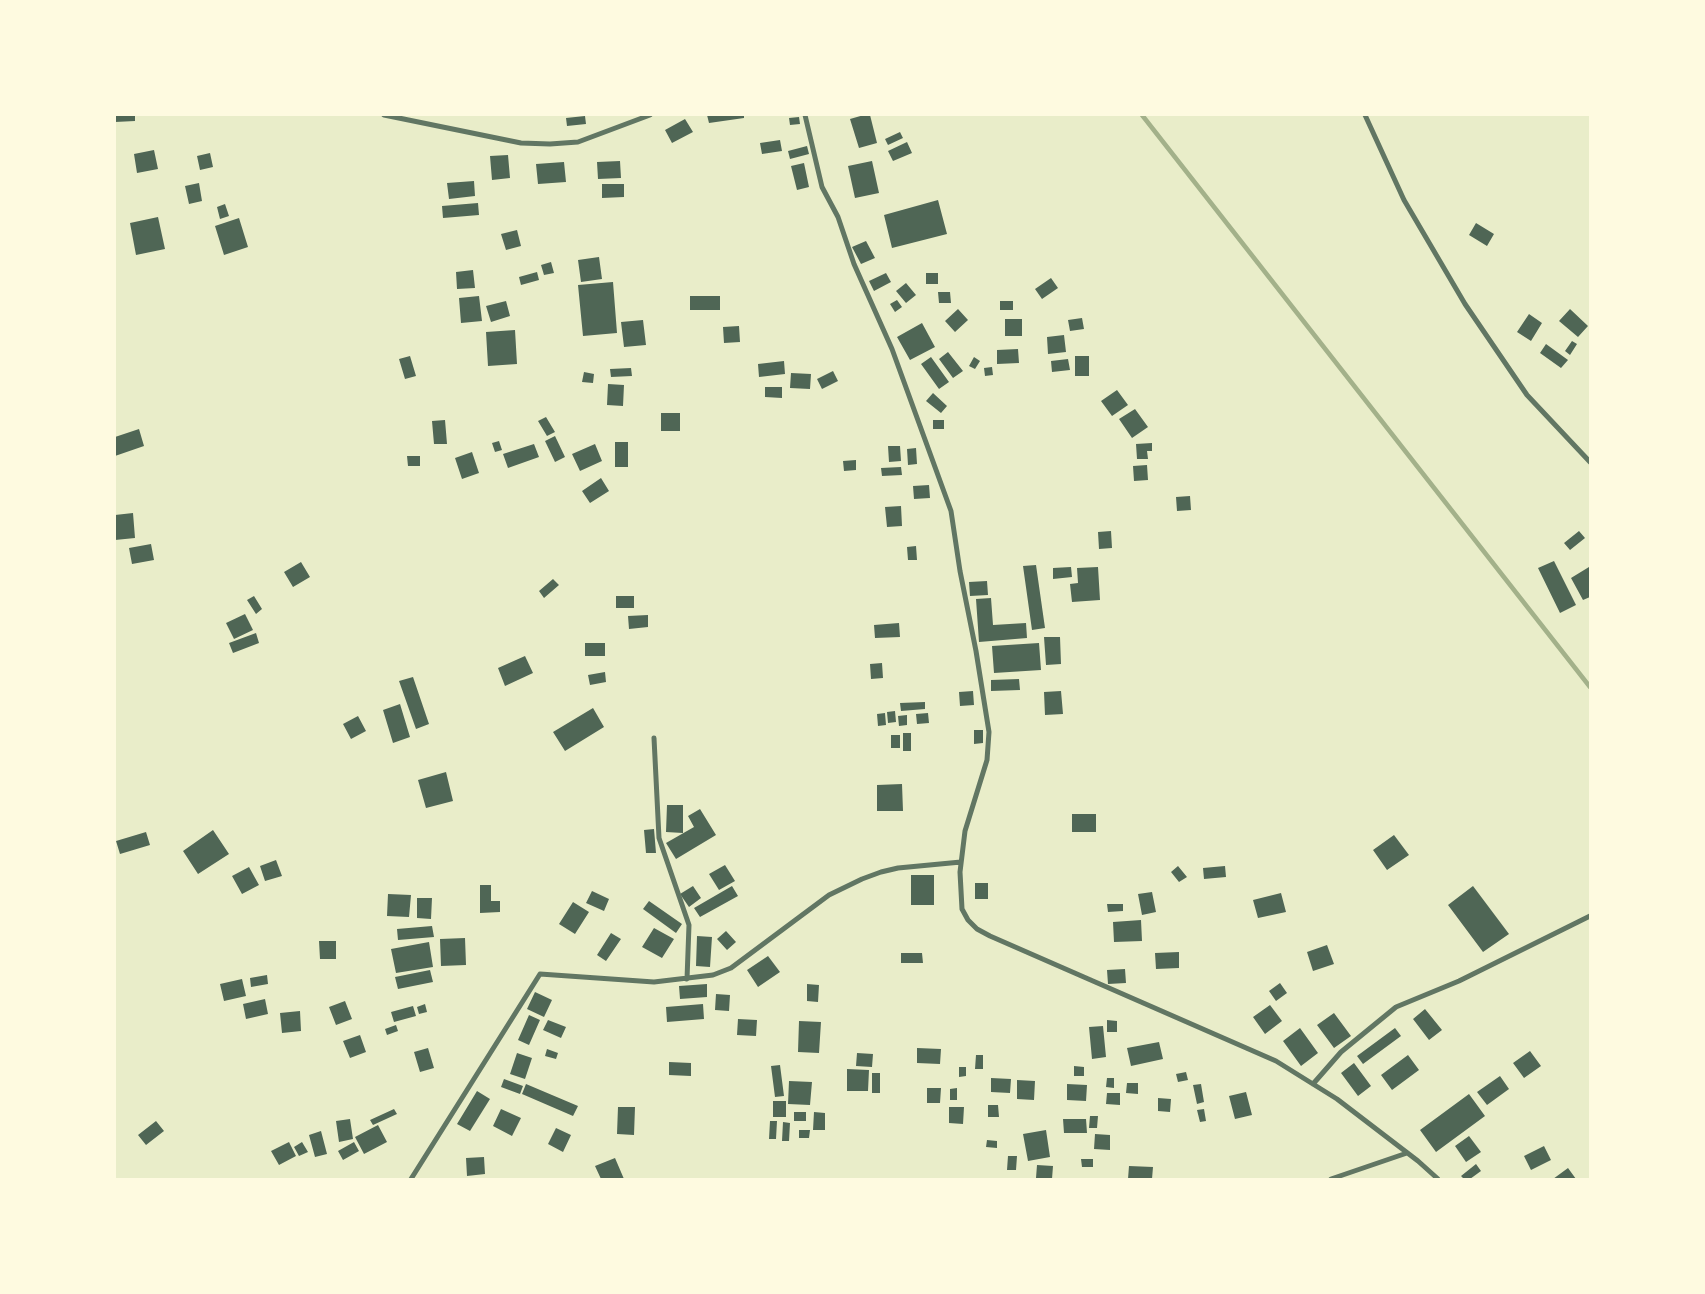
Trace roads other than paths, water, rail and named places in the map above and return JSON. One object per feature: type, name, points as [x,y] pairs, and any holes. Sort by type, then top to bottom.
[{"type":"street","points":[[384,115],[521,143],[550,144],[578,142],[650,115]]},
{"type":"street","points":[[805,115],[822,187],[838,217],[854,264],[892,349],[952,511],[960,571],[976,651],[989,732],[989,748],[965,831],[961,862],[962,909],[968,920],[977,930],[1276,1061],[1337,1099],[1438,1179]]},
{"type":"street","points":[[1365,115],[1404,200],[1465,304],[1527,394],[1590,462]]},
{"type":"street","points":[[654,738],[659,838],[689,925],[687,979]]},
{"type":"street","points":[[411,1179],[540,974],[654,982],[713,975],[731,968],[829,895],[862,879],[898,868],[961,862]]},
{"type":"street","points":[[1313,1084],[1341,1052],[1396,1007],[1458,981],[1590,916]]},
{"type":"street","points":[[1331,1179],[1407,1153]]},
{"type":"waterway","points":[[1142,115],[1590,687]]}]
